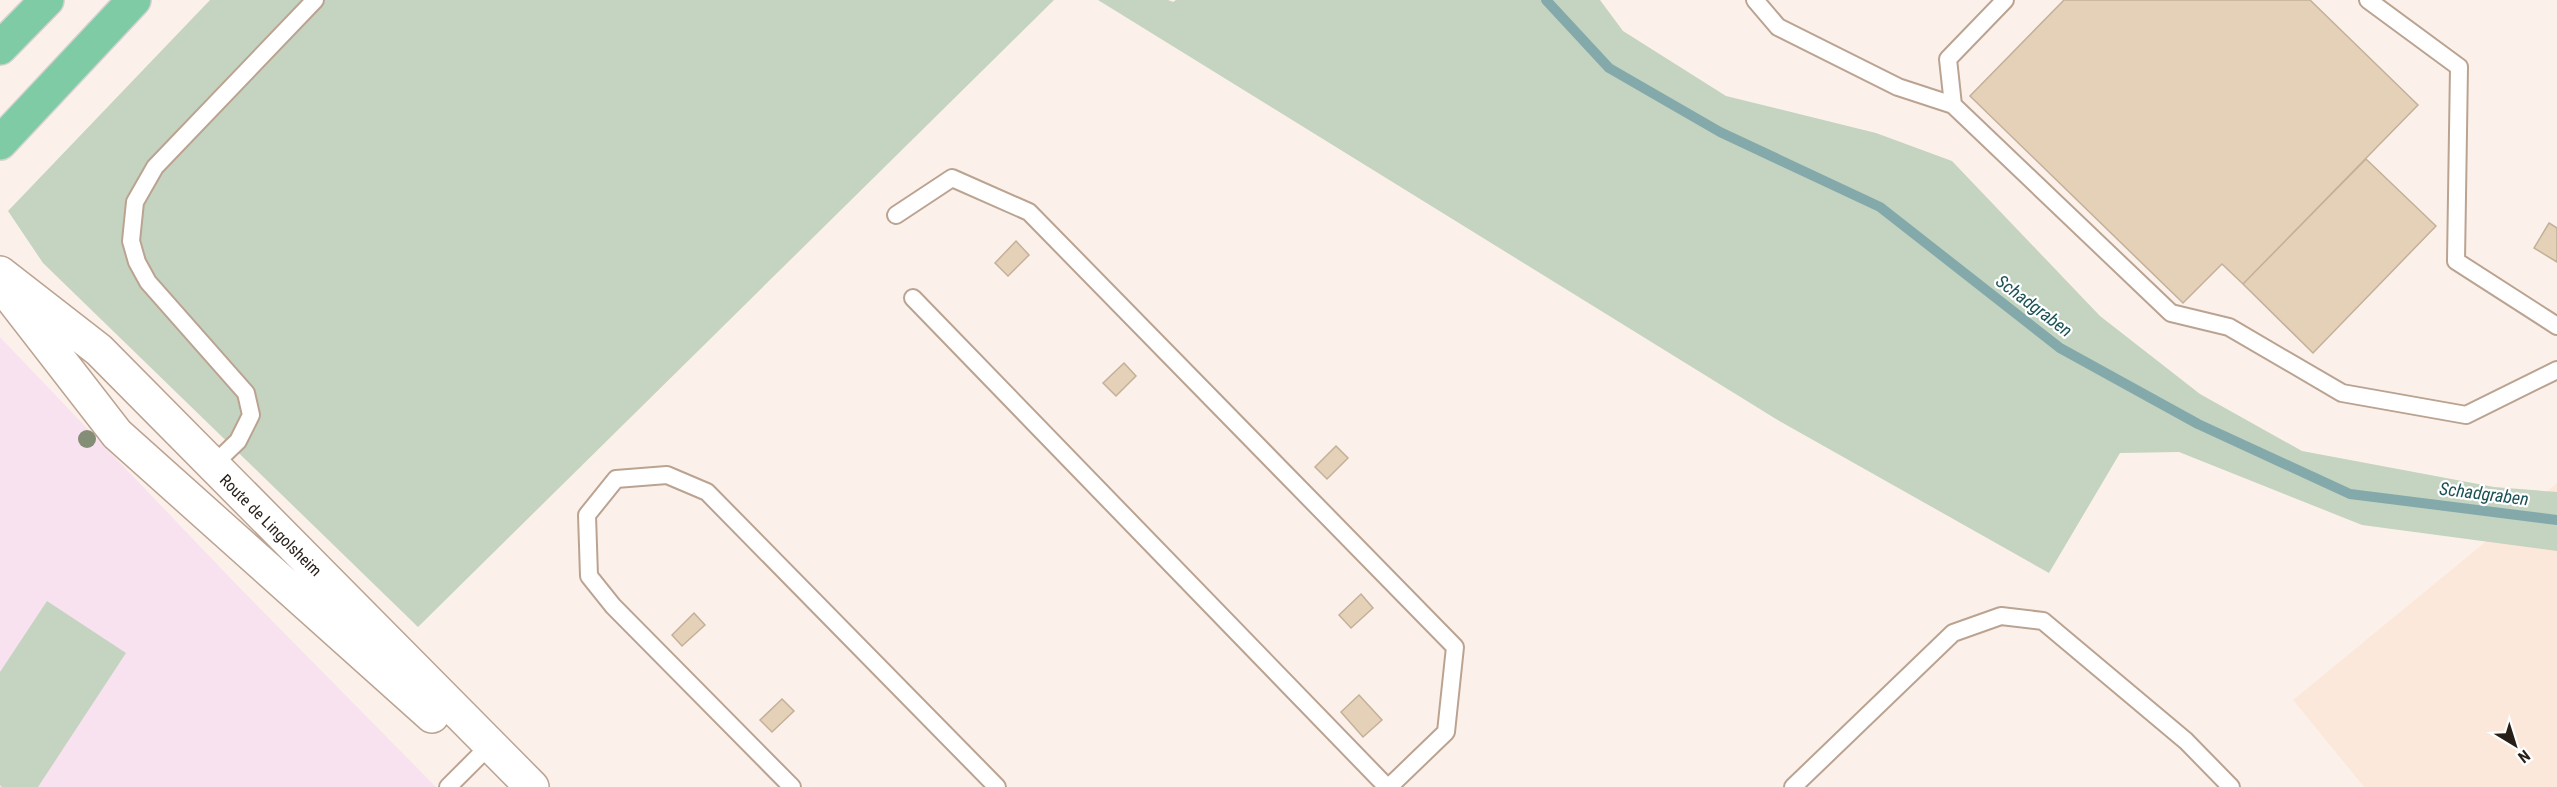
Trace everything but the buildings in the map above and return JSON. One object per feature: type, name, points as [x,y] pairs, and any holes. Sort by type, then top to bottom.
[{"type":"highway","points":[[0,48],[47,0]]},
{"type":"highway","points":[[0,143],[135,0]]},
{"type":"main road","name":"Route de Lingolsheim","points":[[0,273],[99,350],[532,787]]},
{"type":"main road","name":"Route de Lingolsheim","points":[[0,283],[117,434],[478,757],[508,787]]},
{"type":"lane","points":[[212,466],[238,441],[251,415],[246,393],[148,282],[137,262],[131,241],[135,202],[155,167],[315,0]]},
{"type":"lane","points":[[1755,0],[1778,27],[1898,87],[1953,105],[2171,313],[2229,327],[2342,393],[2466,415],[2557,370]]},
{"type":"lane","points":[[1953,105],[1948,59],[2005,0]]},
{"type":"lane","points":[[2368,0],[2459,67],[2456,261],[2557,326]]},
{"type":"lane","points":[[896,215],[952,178],[1029,212],[1455,647],[1446,732],[1388,787],[913,298]]},
{"type":"lane","points":[[792,787],[613,606],[589,576],[587,515],[616,479],[667,475],[707,492],[997,787]]},
{"type":"lane","points":[[1793,787],[1953,633],[2001,616],[2043,621],[2186,741],[2231,787]]},
{"type":"lane","points":[[448,787],[478,757]]},
{"type":"shaded area","points":[[0,337],[235,583],[436,787],[0,787]]},
{"type":"shaded area","points":[[2557,483],[2557,787],[2364,787],[2293,700]]},
{"type":"green space","points":[[210,0],[1054,0],[418,627],[43,263],[8,211]]},
{"type":"green space","points":[[1098,0],[1168,0],[1173,2],[1176,0],[1600,0],[1623,31],[1726,96],[1876,133],[1952,161],[2100,316],[2200,394],[2302,451],[2494,487],[2557,492],[2557,551],[2362,525],[2179,452],[2120,453],[2049,573],[1776,419]]},
{"type":"green space","points":[[47,601],[126,653],[38,787],[2,787],[0,785],[0,672]]},
{"type":"waterway","name":"Schadgraben","points":[[1546,0],[1609,68],[1720,132],[1880,207],[2060,348],[2198,424],[2350,494],[2557,520]]}]
